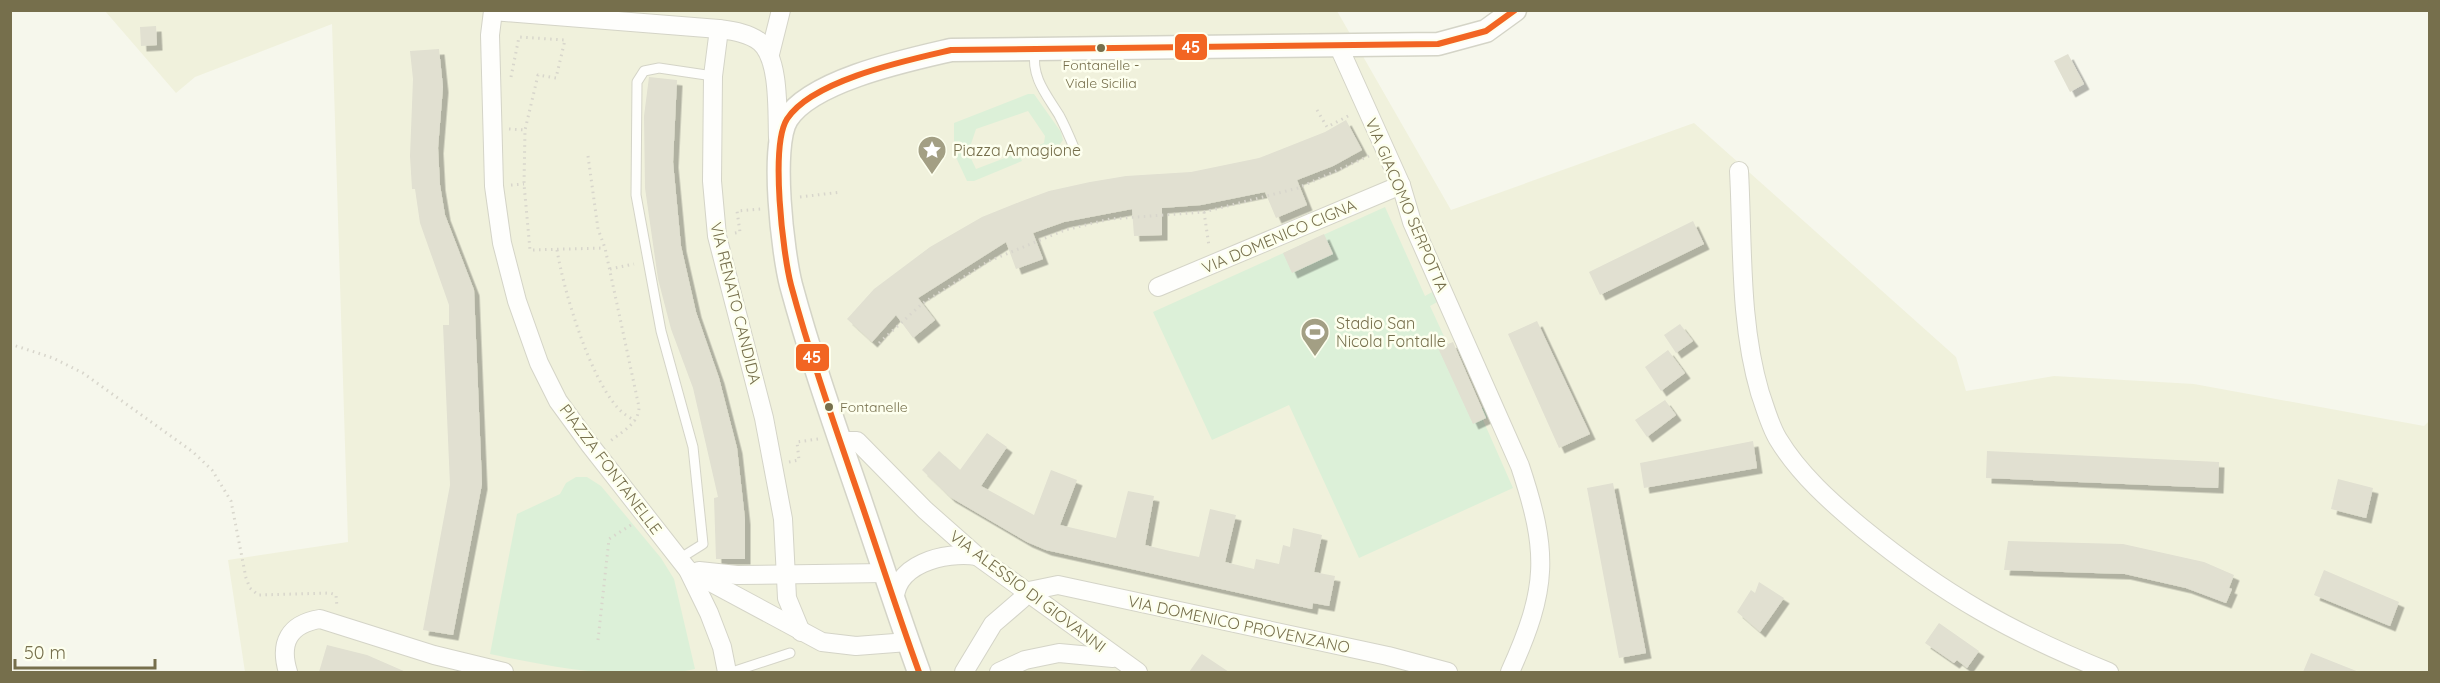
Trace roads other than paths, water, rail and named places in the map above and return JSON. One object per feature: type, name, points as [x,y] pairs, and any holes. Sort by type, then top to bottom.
[{"type":"street","points":[[781,10],[770,54],[774,77],[781,203],[790,283],[839,438],[918,672]]},
{"type":"street","points":[[779,146],[787,120],[805,101],[854,78],[892,64],[951,50],[1438,44],[1486,32],[1515,10]]},
{"type":"street","points":[[492,11],[719,29],[747,34],[760,42],[770,54]]},
{"type":"street","name":"PIAZZA FONTANELLE","points":[[492,11],[490,36],[494,186],[502,243],[517,301],[539,363],[558,401],[684,564]]},
{"type":"street","name":"VIA RENATO CANDIDA","points":[[719,29],[712,76],[711,182],[717,236],[774,465],[783,519],[787,598],[801,632]]},
{"type":"street","name":"VIA GIACOMO SERPOTTA","points":[[1338,45],[1401,185],[1412,222],[1520,466],[1539,529],[1540,581],[1524,640],[1510,672]]},
{"type":"street","points":[[1739,171],[1749,346],[1760,393],[1778,439],[1821,492],[1925,578],[1977,612],[2034,642],[2109,672]]},
{"type":"street","name":"VIA DOMENICO CIGNA","points":[[1158,287],[1401,185]]},
{"type":"street","name":"VIA ALESSIO DI GIOVANNI","points":[[839,438],[857,441],[926,510],[1025,595],[1138,672]]},
{"type":"street","points":[[895,606],[894,595],[899,585],[924,562],[951,554],[977,556]]},
{"type":"street","points":[[684,564],[737,575],[885,573]]},
{"type":"street","points":[[684,564],[822,642],[856,646],[908,642]]},
{"type":"street","points":[[684,564],[716,630],[727,672]]},
{"type":"street","name":"VIA DOMENICO PROVENZANO","points":[[1025,595],[1058,585],[1388,656],[1448,672]]},
{"type":"street","points":[[964,672],[993,624],[1025,595]]},
{"type":"street","points":[[288,672],[285,662],[286,644],[291,632],[303,622],[320,619],[434,655],[504,672]]},
{"type":"street","points":[[999,672],[1025,660],[1059,653],[1117,658]]},
{"type":"lane","points":[[1035,48],[1033,65],[1038,82],[1060,118],[1075,150]]},
{"type":"lane","points":[[684,564],[703,544],[703,525],[693,447],[661,331],[636,195],[637,82],[644,71],[659,68],[712,76]]},
{"type":"lane","points":[[732,672],[790,653]]},
{"type":"place","name":"Fontanelle - Viale Sicilia","points":[[1101,48]]},
{"type":"place","name":"Piazza Amagione","points":[[932,176]]},
{"type":"place","name":"Stadio San Nicola Fontalle","points":[[1315,358]]},
{"type":"place","name":"Fontanelle","points":[[829,407]]}]
